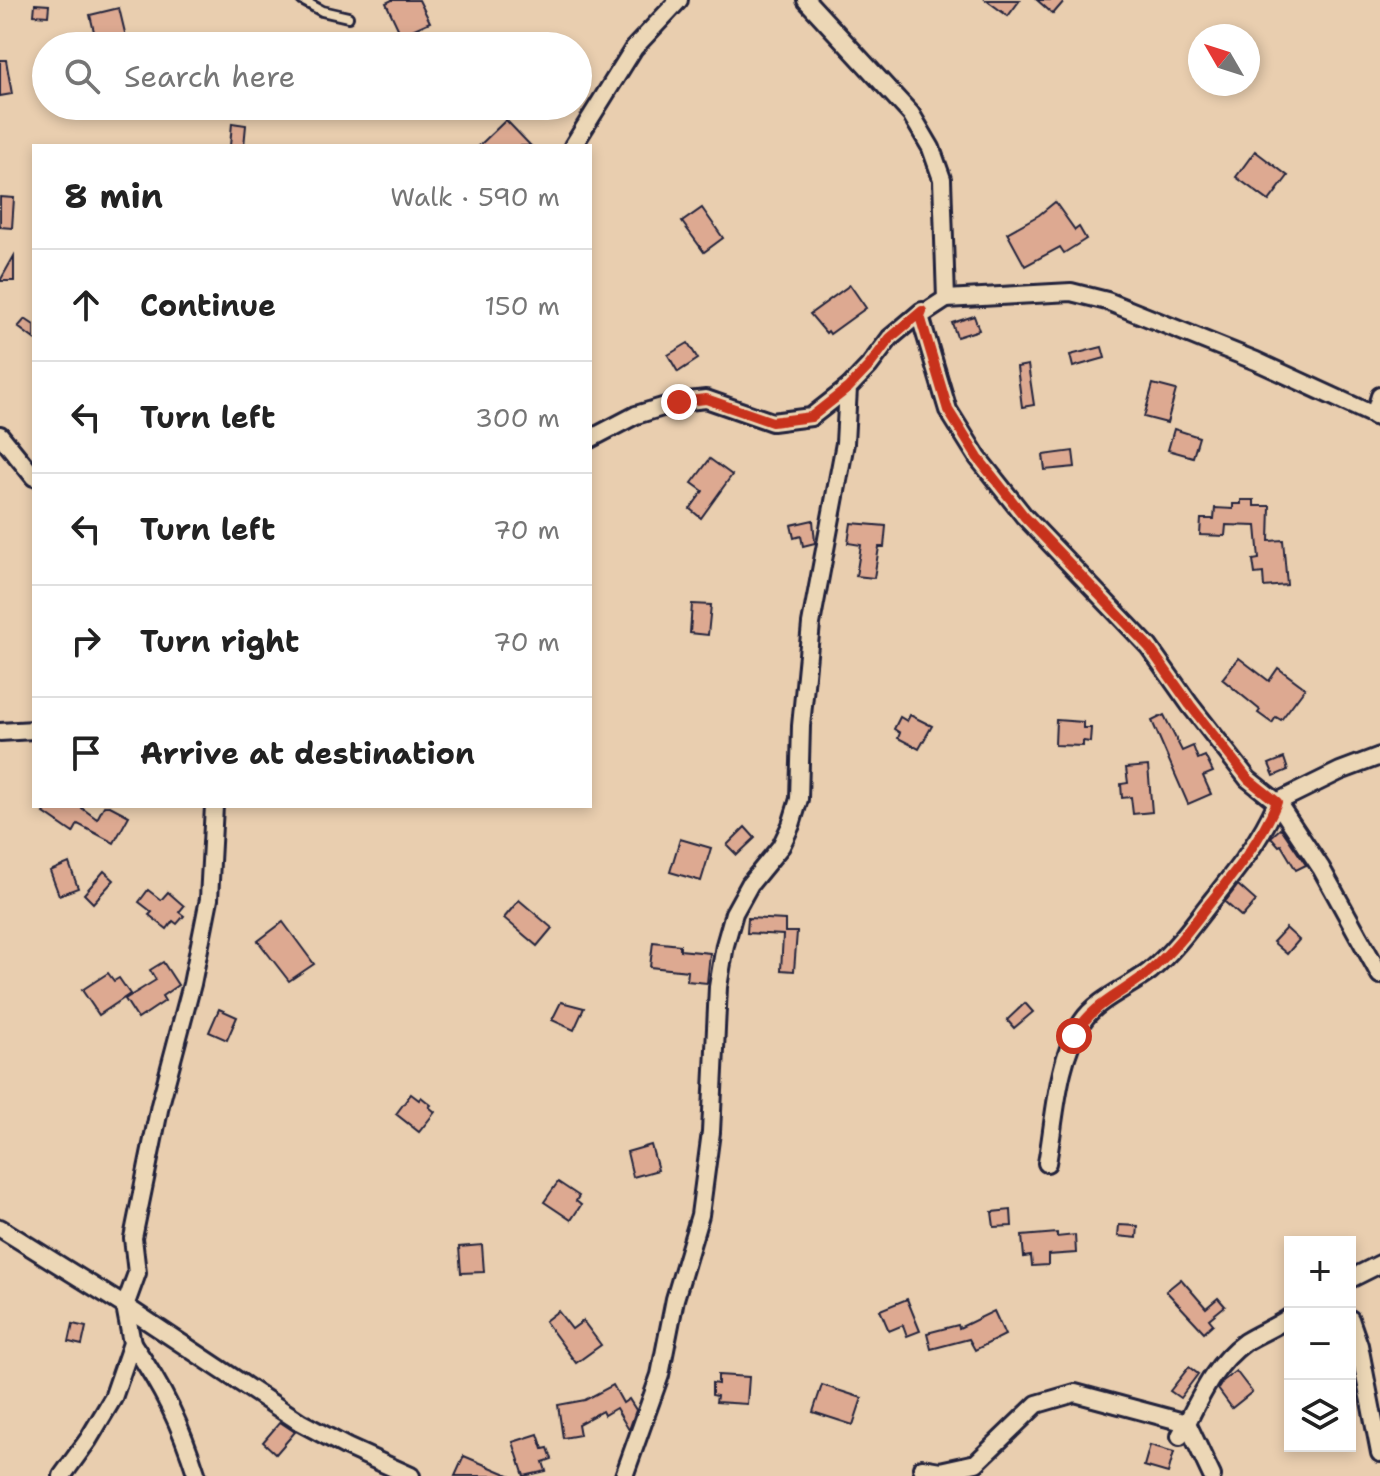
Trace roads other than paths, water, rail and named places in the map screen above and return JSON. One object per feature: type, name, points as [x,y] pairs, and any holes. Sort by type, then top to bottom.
[{"type":"street","points":[[592,115],[634,48],[679,0]]},
{"type":"street","points":[[806,0],[911,114],[931,148],[942,179],[946,299]]},
{"type":"street","points":[[574,144],[589,120]]},
{"type":"street","points":[[920,316],[946,299],[1071,292],[1107,301],[1256,361],[1377,417],[1380,396]]},
{"type":"street","points":[[592,438],[636,415],[679,402],[706,399],[772,422],[811,417],[848,388],[890,338],[922,311],[920,316],[948,410],[978,458],[1024,516],[1149,647],[1248,779],[1277,802],[1374,947],[1380,975]]},
{"type":"street","points":[[624,1476],[660,1375],[675,1299],[700,1215],[711,1132],[718,987],[725,945],[734,913],[750,884],[781,846],[799,799],[801,726],[811,624],[845,443],[848,388]]},
{"type":"street","points":[[0,435],[32,475]]},
{"type":"street","points":[[0,732],[32,730]]},
{"type":"street","points":[[1047,1163],[1065,1062],[1084,1019],[1103,1001],[1153,969],[1179,942],[1266,829],[1277,802],[1340,771],[1380,756]]},
{"type":"street","points":[[197,1476],[182,1430],[161,1386],[132,1343],[125,1306],[137,1273],[133,1238],[139,1200],[192,984],[209,899],[214,808]]},
{"type":"street","points":[[0,1228],[300,1422],[411,1476]]},
{"type":"street","points":[[1356,1276],[1380,1264]]},
{"type":"street","points":[[1184,1429],[1211,1376],[1225,1359],[1284,1320]]},
{"type":"street","points":[[1356,1336],[1380,1453]]},
{"type":"street","points":[[62,1476],[113,1398],[132,1343]]},
{"type":"street","points":[[922,1468],[940,1471],[976,1463],[1037,1404],[1075,1393],[1184,1429],[1212,1476]]},
{"type":"lane","points":[[302,0],[322,11],[348,17]]}]
